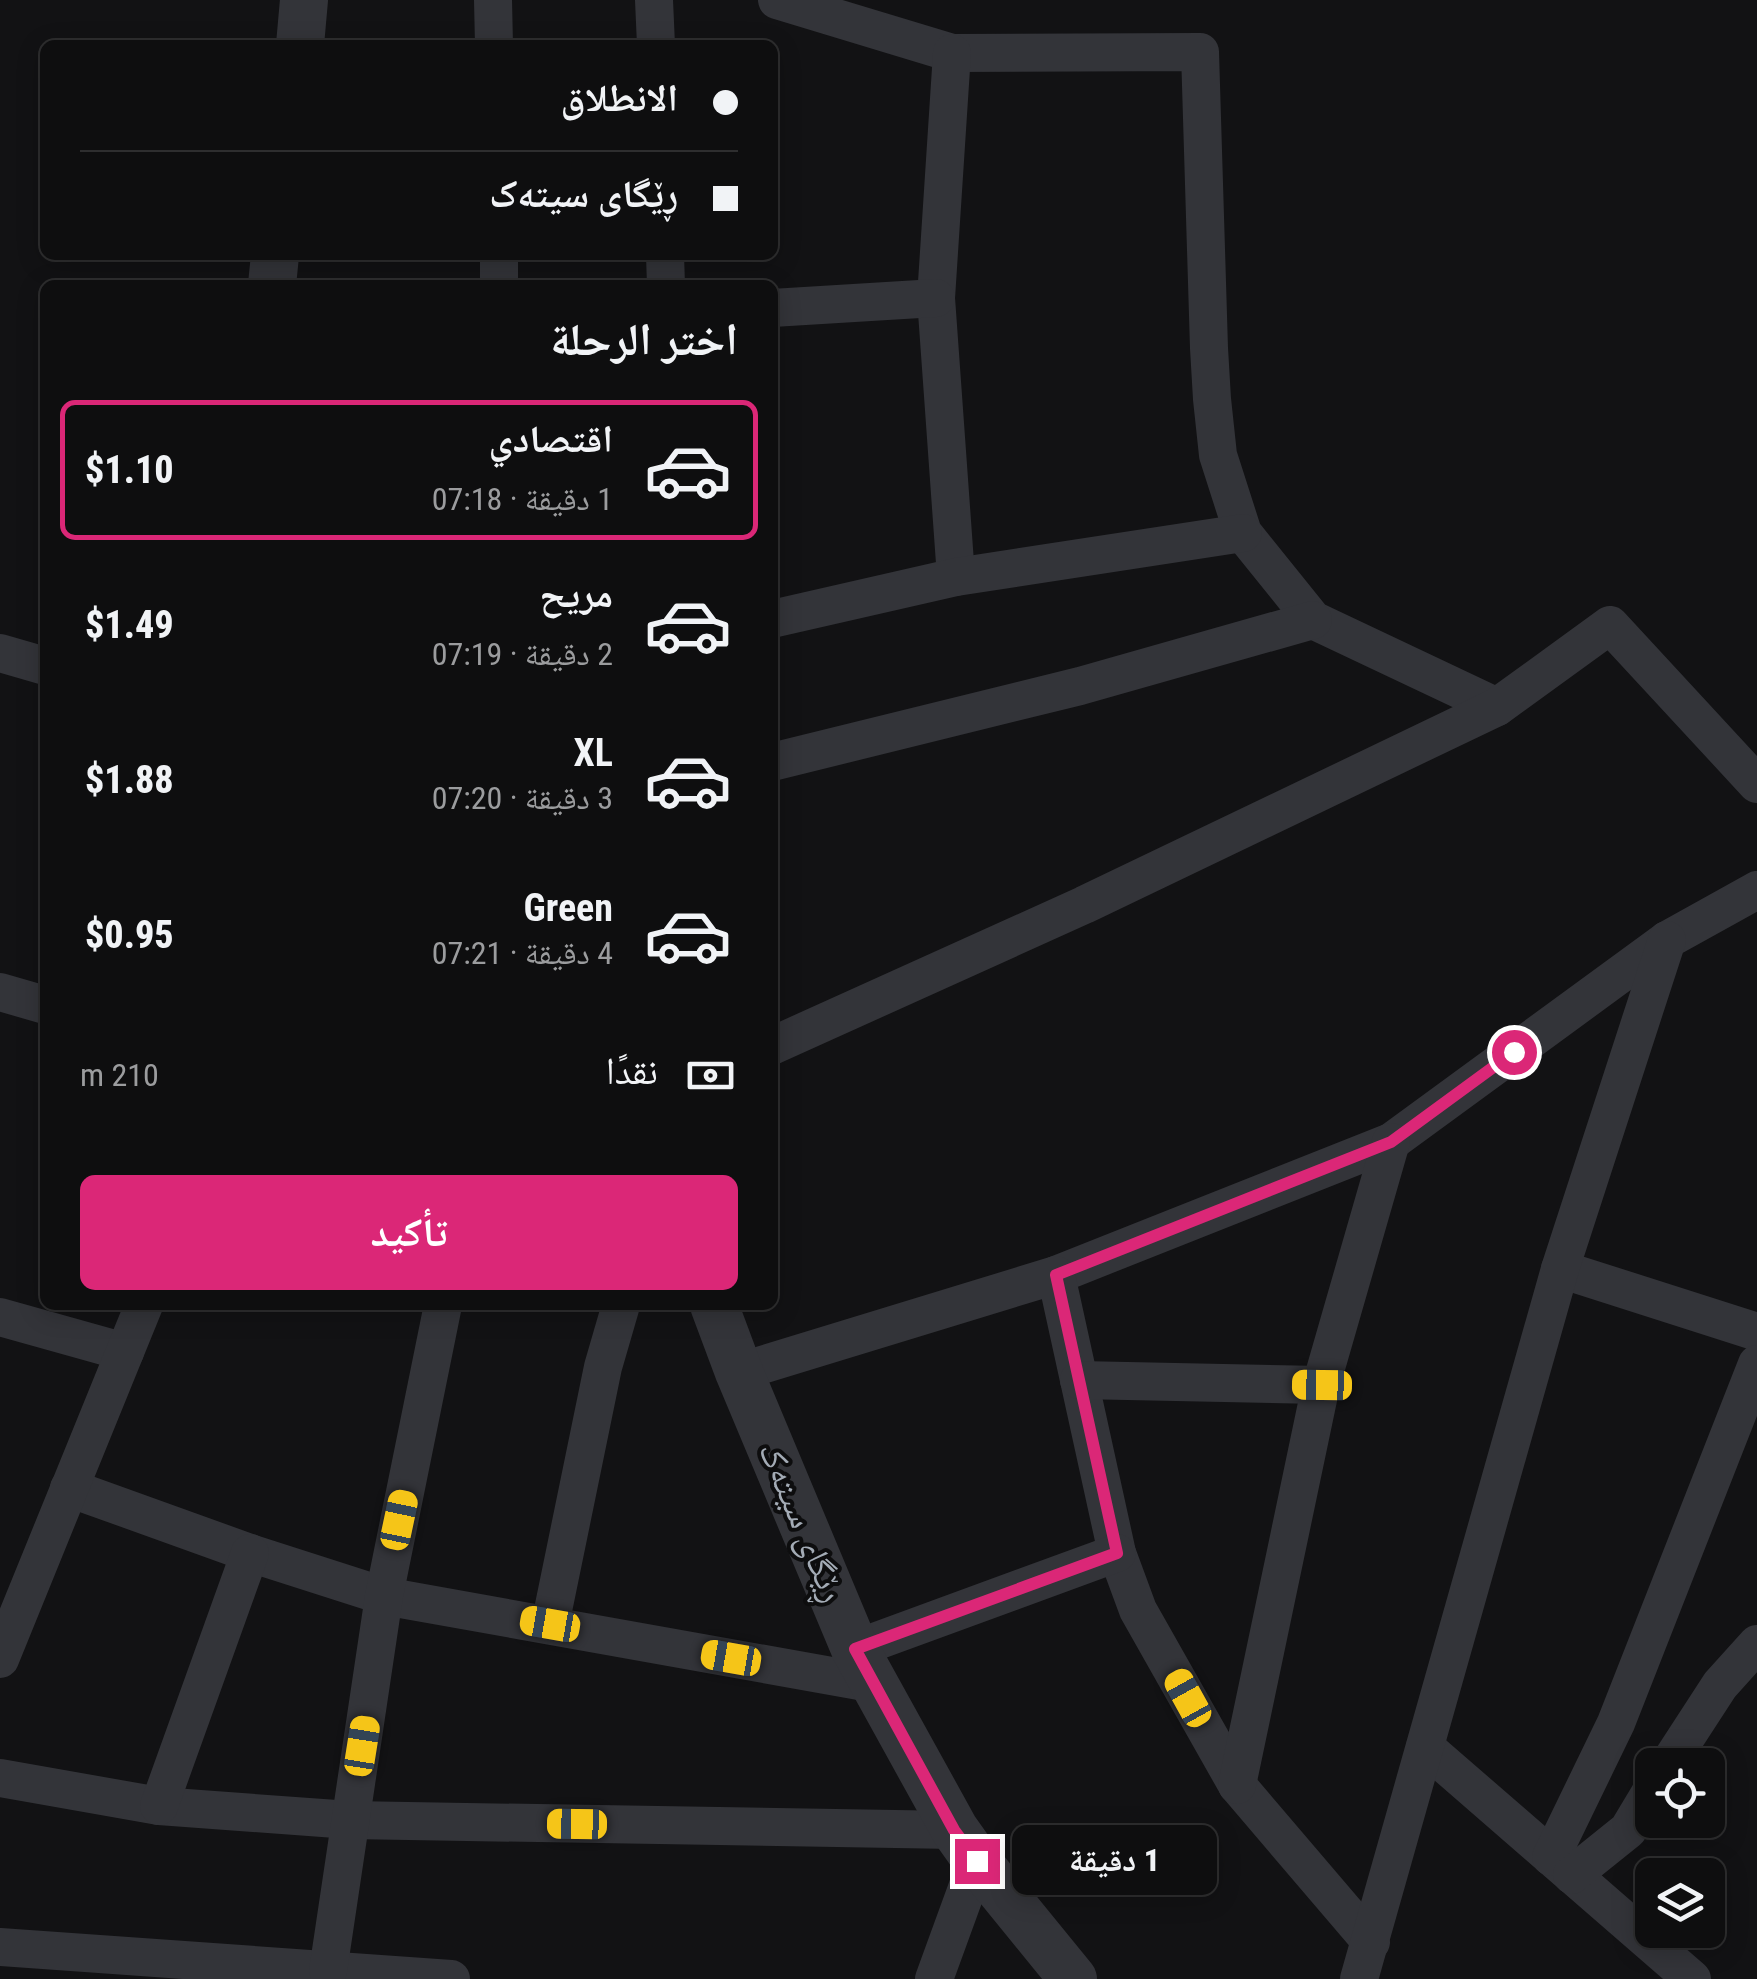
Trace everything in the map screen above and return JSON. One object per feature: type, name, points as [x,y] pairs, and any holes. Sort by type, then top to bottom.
[{"type":"street","points":[[300,40],[304,0]]},
{"type":"street","points":[[493,0],[494,40]]},
{"type":"street","points":[[654,0],[656,40]]},
{"type":"street","points":[[777,0],[952,52],[1200,52],[1212,399],[1218,454],[1242,533],[1314,620],[1496,707]]},
{"type":"street","points":[[952,52],[936,298],[956,577]]},
{"type":"street","points":[[778,308],[936,298]]},
{"type":"street","points":[[778,619],[956,577],[1242,533]]},
{"type":"street","points":[[778,761],[1080,686],[1314,620]]},
{"type":"street","points":[[778,1043],[1084,905],[1496,707],[1610,625],[1757,784]]},
{"type":"street","points":[[0,653],[40,665]]},
{"type":"street","points":[[738,1372],[1056,1275],[1391,1142],[1667,940],[1757,890]]},
{"type":"street","points":[[1360,1979],[1560,1269],[1667,940]]},
{"type":"street","points":[[0,992],[40,1004]]},
{"type":"street","points":[[1237,1785],[1322,1385],[1391,1142]]},
{"type":"street","points":[[1560,1269],[1757,1332]]},
{"type":"street","points":[[1056,1275],[1117,1553],[1138,1610],[1237,1785],[1371,1942]]},
{"type":"street","points":[[0,1658],[142,1310]]},
{"type":"street","points":[[328,1971],[384,1596],[442,1310]]},
{"type":"street","points":[[550,1624],[603,1367],[620,1310]]},
{"type":"street","name":"ڕێگای سیتەک","points":[[716,1310],[738,1372],[865,1667],[966,1846],[1073,1979]]},
{"type":"street","points":[[0,1318],[124,1352]]},
{"type":"street","points":[[1562,1866],[1757,1364]]},
{"type":"street","points":[[1079,1380],[1322,1385]]},
{"type":"street","points":[[69,1488],[384,1596],[550,1624],[865,1667],[1117,1553]]},
{"type":"street","points":[[160,1806],[250,1553]]},
{"type":"street","points":[[1679,1748],[1720,1685],[1757,1644]]},
{"type":"street","points":[[1425,1747],[1692,1979]]},
{"type":"street","points":[[0,1778],[160,1806],[350,1820],[966,1846],[934,1979]]},
{"type":"street","points":[[1562,1866],[1628,1830],[1635,1818]]},
{"type":"street","points":[[0,1947],[451,1979]]},
{"type":"route","points":[[977,1861],[954,1830],[855,1649],[1117,1553],[1056,1275],[1391,1142],[1514,1052]]}]
